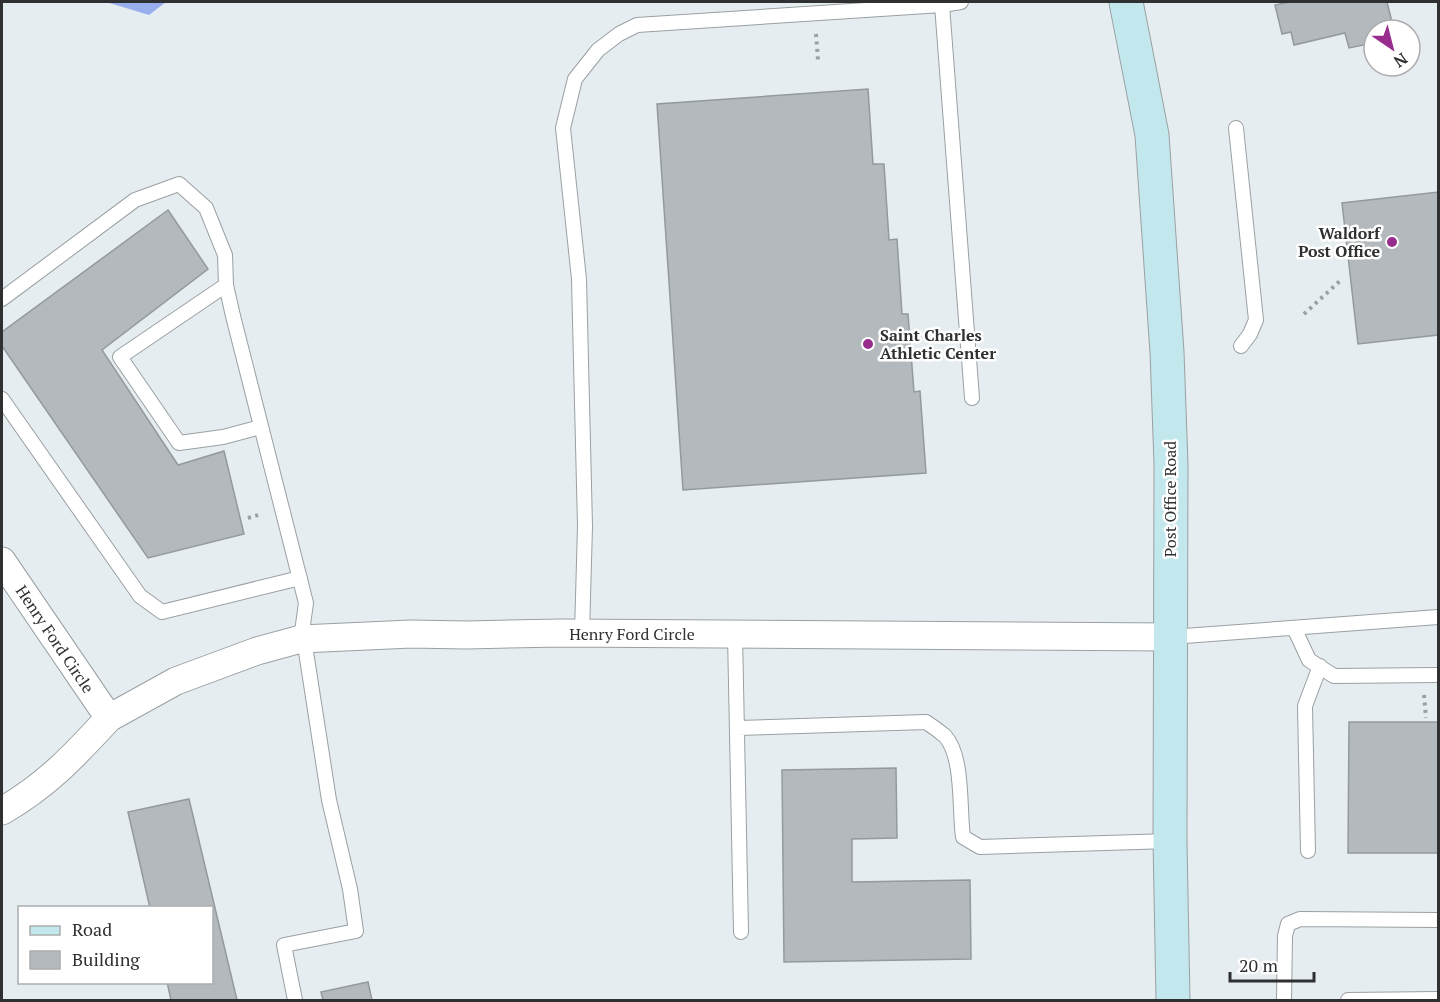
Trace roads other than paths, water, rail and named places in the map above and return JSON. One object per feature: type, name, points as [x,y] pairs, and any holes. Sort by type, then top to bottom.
[{"type":"street","name":"Post Office Road","points":[[1126,2],[1152,135],[1167,352],[1171,464],[1170,841],[1173,1000]]},
{"type":"street","name":"Henry Ford Circle","points":[[2,561],[109,718]]},
{"type":"street","name":"Henry Ford Circle","points":[[2,812],[25,798],[64,766],[109,718],[176,681],[257,651],[303,639],[411,634],[582,633],[1171,637]]},
{"type":"lane","points":[[582,633],[585,526],[579,279],[563,128],[575,79],[598,50],[619,34],[637,25],[961,2]]},
{"type":"lane","points":[[942,5],[972,398]]},
{"type":"lane","points":[[1236,128],[1256,321],[1250,334],[1241,345]]},
{"type":"lane","points":[[2,299],[135,200],[179,184],[206,208],[225,255],[226,285],[306,603],[303,639],[329,800],[350,889],[356,931],[284,945],[296,1000]]},
{"type":"lane","points":[[226,285],[120,357],[179,443],[223,437],[261,427]]},
{"type":"lane","points":[[2,399],[140,596],[162,612],[300,578]]},
{"type":"lane","points":[[1171,637],[1438,617]]},
{"type":"lane","points":[[1294,628],[1309,660],[1334,676],[1438,675]]},
{"type":"lane","points":[[735,634],[741,932]]},
{"type":"lane","points":[[1308,850],[1305,706],[1320,666]]},
{"type":"lane","points":[[737,728],[926,722],[946,737],[953,752],[958,775],[963,837],[980,847],[1170,841]]},
{"type":"lane","points":[[1284,1000],[1285,936],[1288,924],[1300,919],[1438,920]]},
{"type":"lane","points":[[1348,1000],[1438,999]]},
{"type":"water","points":[[106,2],[166,2],[149,15]]},
{"type":"place","name":"Waldorf Post Office","points":[[1392,242]]},
{"type":"place","name":"Saint Charles Athletic Center","points":[[868,344]]}]
